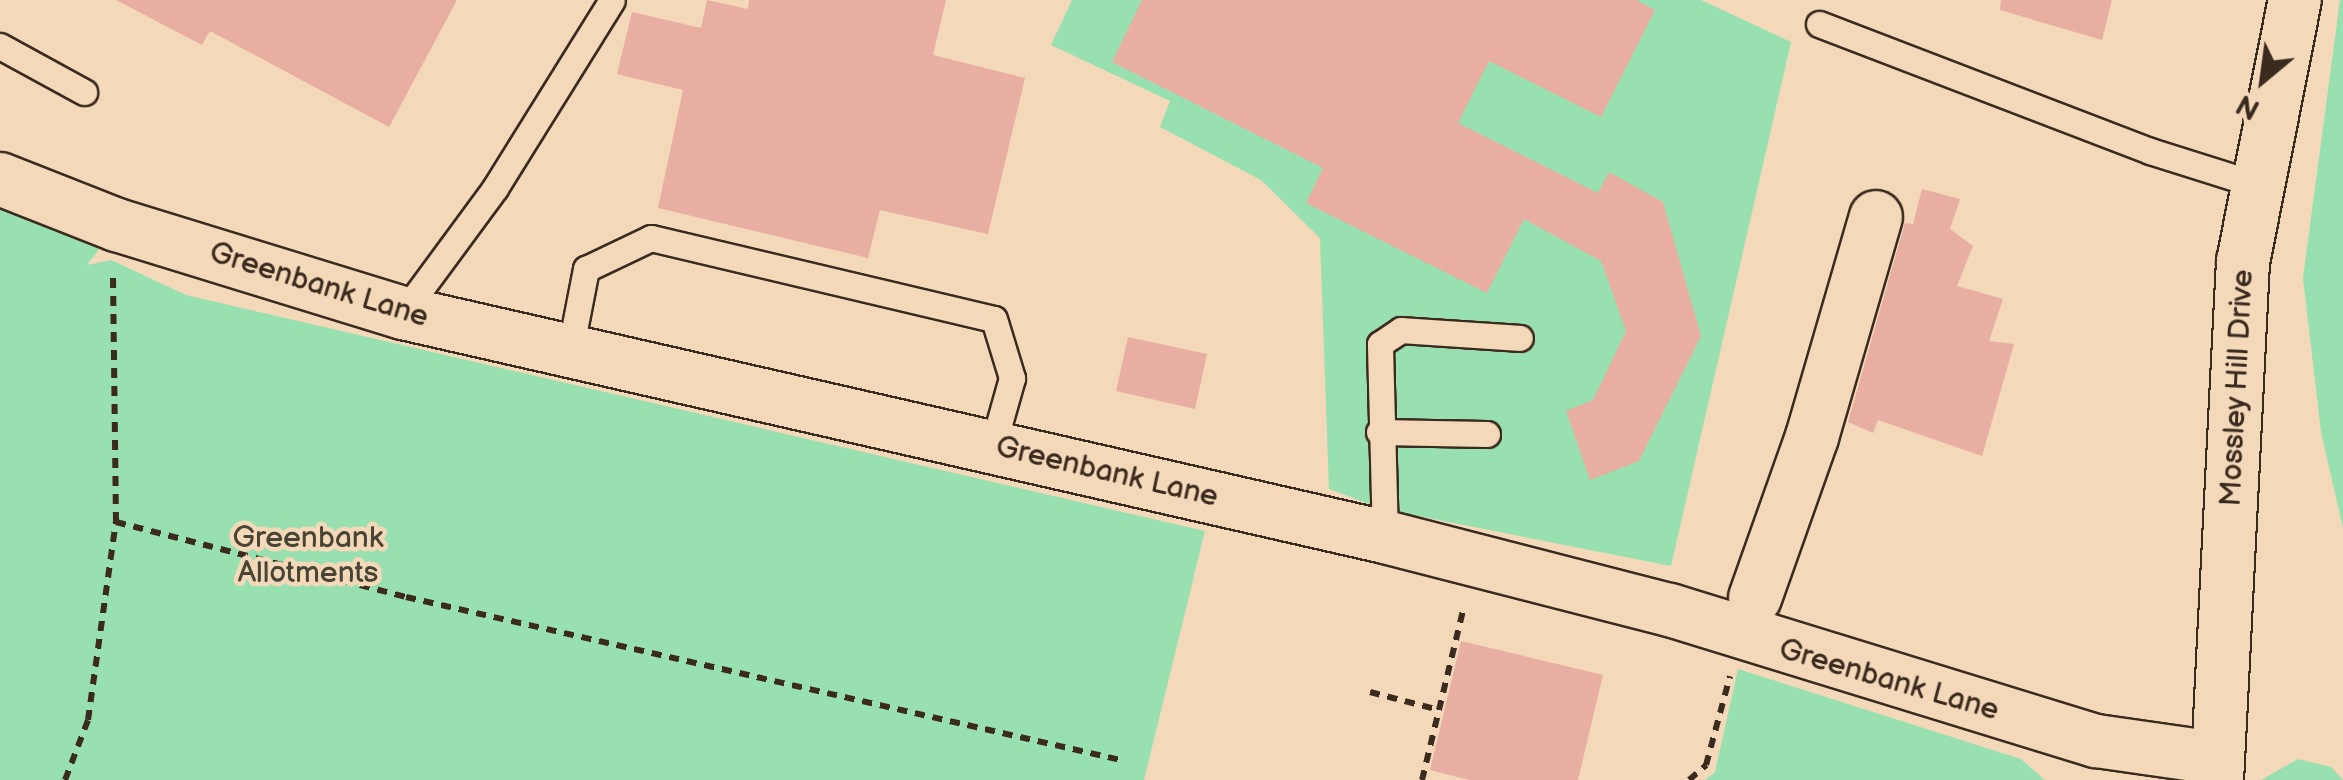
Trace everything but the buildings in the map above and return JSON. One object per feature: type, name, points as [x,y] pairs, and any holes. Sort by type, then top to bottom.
[{"type":"street","name":"Mossley Hill Drive","points":[[2216,769],[2243,262],[2295,0]]},
{"type":"street","name":"Greenbank Lane","points":[[0,179],[137,230],[402,313],[1384,536],[1670,610],[1748,617],[2098,761],[2216,769]]},
{"type":"street","points":[[1748,617],[1812,437],[1876,217]]},
{"type":"lane","points":[[402,313],[495,188],[612,0]]},
{"type":"lane","points":[[1819,24],[2150,151],[2258,185]]},
{"type":"lane","points":[[0,46],[84,92]]},
{"type":"lane","points":[[570,351],[586,270],[651,238],[994,319],[1012,378],[992,445]]},
{"type":"lane","points":[[1384,536],[1380,344],[1401,330],[1520,338]]},
{"type":"lane","points":[[1379,432],[1487,434]]},
{"type":"path","points":[[66,780],[88,720],[116,522],[109,285],[137,230]]},
{"type":"path","points":[[116,522],[406,597],[1124,762]]},
{"type":"path","points":[[1422,780],[1476,560]]},
{"type":"path","points":[[1689,780],[1706,764],[1748,617]]},
{"type":"path","points":[[1370,692],[1438,710]]},
{"type":"green space","points":[[1072,0],[1701,0],[1791,42],[1671,566],[1383,509],[1329,489],[1320,238],[1261,180],[1160,127],[1170,101],[1051,45]]},
{"type":"green space","points":[[2340,0],[2343,528],[2321,432],[2303,278]]},
{"type":"green space","name":"Greenbank Allotments","points":[[0,179],[117,225],[87,265],[111,260],[186,295],[1205,531],[1144,780],[0,780]]},
{"type":"green space","points":[[1738,669],[2021,759],[2045,780],[1705,780],[1715,772]]},
{"type":"green space","points":[[2298,759],[2331,767],[2343,780],[2261,780]]}]
